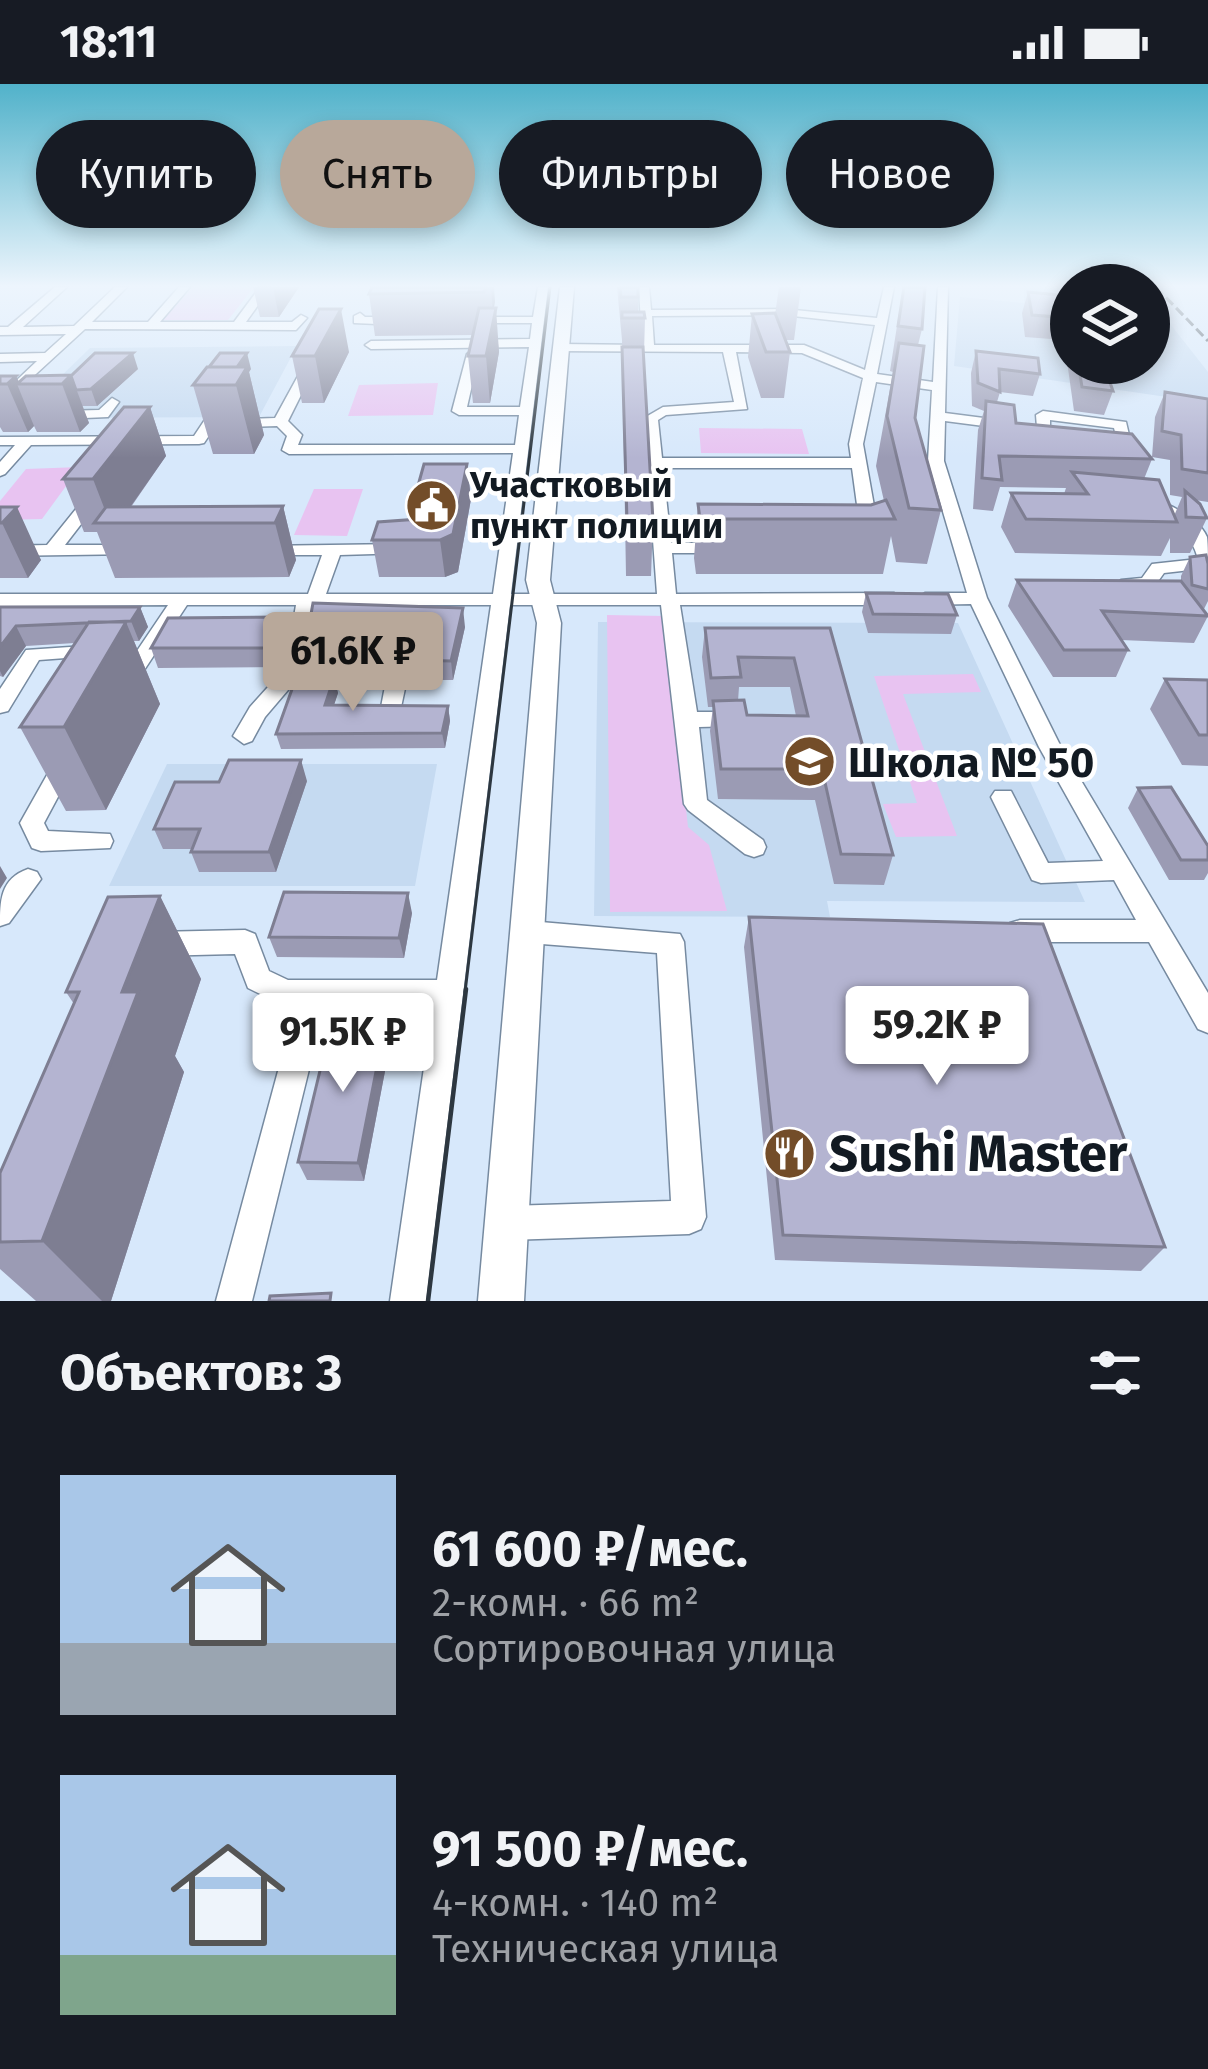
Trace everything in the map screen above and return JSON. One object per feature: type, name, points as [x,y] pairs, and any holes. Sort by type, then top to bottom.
[{"type":"main road","points":[[501,1301],[549,623],[538,580],[561,344]]},
{"type":"street","points":[[0,403],[64,344]]},
{"type":"street","points":[[370,345],[386,344]]},
{"type":"street","points":[[408,1301],[535,344]]},
{"type":"street","points":[[860,549],[870,543],[856,444],[879,344]]},
{"type":"street","points":[[941,344],[936,461],[978,598],[1050,747],[1208,1020]]},
{"type":"street","points":[[728,347],[742,406],[656,413],[651,418],[662,548],[696,805],[754,847]]},
{"type":"street","points":[[561,348],[804,349],[872,377],[939,387]]},
{"type":"street","points":[[473,355],[459,411],[525,411]]},
{"type":"street","points":[[0,358],[49,357]]},
{"type":"street","points":[[280,422],[312,361]]},
{"type":"street","points":[[21,383],[46,383]]},
{"type":"street","points":[[41,415],[103,414],[112,402]]},
{"type":"street","points":[[0,416],[20,415]]},
{"type":"street","points":[[1084,442],[1043,436],[1042,415],[1121,425],[1125,448]]},
{"type":"street","points":[[936,416],[1043,430]]},
{"type":"street","points":[[0,442],[199,440],[209,424],[280,422],[295,435],[289,450],[520,449]]},
{"type":"street","points":[[125,459],[140,440]]},
{"type":"street","points":[[0,471],[28,441]]},
{"type":"street","points":[[1105,445],[1125,448],[1142,462]]},
{"type":"street","points":[[655,463],[860,463]]},
{"type":"street","points":[[52,550],[110,477]]},
{"type":"street","points":[[1107,585],[1148,583],[1158,568],[1208,563],[1205,543],[1177,517],[1142,502],[1158,500],[1150,481]]},
{"type":"street","points":[[662,548],[728,548]]},
{"type":"street","points":[[239,550],[413,549]]},
{"type":"street","points":[[0,551],[146,550]]},
{"type":"street","points":[[305,657],[299,646],[310,600],[333,550]]},
{"type":"street","points":[[1,601],[978,598]]},
{"type":"street","points":[[112,692],[181,600]]},
{"type":"street","points":[[0,706],[33,654],[147,651]]},
{"type":"street","points":[[305,657],[361,657],[387,668],[398,679],[392,707]]},
{"type":"street","points":[[244,736],[256,707],[290,685],[305,657]]},
{"type":"street","points":[[687,720],[768,718]]},
{"type":"street","points":[[76,743],[32,823],[40,841],[101,841]]},
{"type":"street","points":[[1003,796],[1041,873],[1121,870]]},
{"type":"street","points":[[0,915],[28,879]]},
{"type":"street","points":[[990,931],[1156,931]]},
{"type":"street","points":[[507,1222],[689,1217],[670,942],[529,932]]},
{"type":"street","points":[[129,967],[157,943],[245,942],[258,980],[285,993],[448,993]]},
{"type":"street","points":[[234,1301],[299,1049]]},
{"type":"shaded area","points":[[956,344],[1050,344],[1050,380],[954,366]]},
{"type":"shaded area","points":[[1170,344],[1186,344],[1208,372],[1208,403],[1078,384],[1170,384]]},
{"type":"shaded area","points":[[297,346],[259,417],[18,418],[90,348]]},
{"type":"shaded area","points":[[438,383],[433,415],[348,416],[359,385]]},
{"type":"shaded area","points":[[699,428],[802,429],[809,454],[701,453]]},
{"type":"shaded area","points":[[80,467],[42,519],[0,520],[0,501],[26,469]]},
{"type":"shaded area","points":[[314,489],[363,489],[347,536],[294,535]]},
{"type":"shaded area","points":[[607,615],[665,616],[688,827],[709,845],[727,911],[610,912]]},
{"type":"shaded area","name":"Школа № 50","points":[[598,622],[958,623],[1085,902],[827,901],[830,917],[594,916]]},
{"type":"shaded area","points":[[973,674],[981,692],[903,694],[957,836],[896,837],[883,804],[917,803],[874,676]]},
{"type":"shaded area","points":[[167,764],[437,764],[415,886],[109,886]]},
{"type":"building","points":[[299,344],[322,344],[315,356],[292,356]]},
{"type":"building","points":[[471,344],[489,344],[486,356],[468,356]]},
{"type":"building","points":[[763,344],[787,344],[790,352],[766,352]]},
{"type":"building","points":[[899,344],[924,346],[915,418],[941,510],[909,508],[887,416]]},
{"type":"building","points":[[622,347],[643,347],[653,521],[627,521]]},
{"type":"building","points":[[976,351],[1038,358],[1040,374],[999,369],[1000,392],[978,383]]},
{"type":"building","points":[[95,353],[133,353],[91,389],[76,390],[71,376]]},
{"type":"building","points":[[220,353],[247,353],[237,367],[209,367]]},
{"type":"building","points":[[207,367],[247,367],[236,385],[193,385]]},
{"type":"building","points":[[71,375],[62,384],[17,384],[26,376]]},
{"type":"building","points":[[0,376],[16,376],[0,384]]},
{"type":"building","points":[[1110,384],[1113,391],[1082,387]]},
{"type":"building","points":[[1165,392],[1208,399],[1208,473],[1182,469],[1181,435],[1162,431]]},
{"type":"building","points":[[986,401],[1014,405],[1016,423],[1132,434],[1152,459],[999,456],[1002,480],[982,478]]},
{"type":"building","points":[[124,407],[150,407],[93,479],[63,479]]},
{"type":"building","points":[[424,464],[467,464],[453,534],[440,540],[372,540],[378,522],[419,519],[429,482],[419,482]]},
{"type":"building","points":[[1072,472],[1159,480],[1177,522],[1026,519],[1011,493],[1088,494]]},
{"type":"building","points":[[1185,491],[1200,504],[1207,518],[1186,517]]},
{"type":"building","points":[[886,500],[895,519],[700,519],[698,504],[871,505]]},
{"type":"building","points":[[283,506],[275,523],[94,523],[106,507]]},
{"type":"building","points":[[0,507],[17,507],[0,523]]},
{"type":"building","points":[[1206,555],[1208,589],[1192,585],[1190,557]]},
{"type":"building","points":[[1017,580],[1181,581],[1208,616],[1102,611],[1128,650],[1064,650]]},
{"type":"building","points":[[866,593],[948,594],[957,615],[873,614]]},
{"type":"building","points":[[313,603],[463,608],[451,661],[408,660],[418,625],[309,625]]},
{"type":"building","points":[[0,607],[140,607],[131,621],[16,626],[0,647]]},
{"type":"building","points":[[281,617],[283,634],[274,648],[151,648],[168,618]]},
{"type":"building","points":[[89,622],[126,622],[64,727],[20,727]]},
{"type":"building","points":[[705,628],[830,628],[893,855],[841,854],[822,769],[721,769],[713,701],[744,700],[747,715],[808,716],[794,658],[738,657],[741,677],[711,678]]},
{"type":"building","points":[[296,678],[334,678],[325,705],[448,706],[442,733],[276,734]]},
{"type":"building","points":[[1165,679],[1208,680],[1208,735],[1199,735]]},
{"type":"building","points":[[229,760],[301,760],[269,852],[191,852],[200,829],[154,829],[175,782],[219,782]]},
{"type":"building","points":[[1171,787],[1208,846],[1208,860],[1181,860],[1138,788]]},
{"type":"building","points":[[284,892],[408,893],[399,938],[269,937]]},
{"type":"building","points":[[160,896],[122,992],[138,992],[42,1241],[0,1242],[0,1173],[79,992],[66,992],[108,897]]},
{"type":"building","points":[[749,917],[1043,924],[1165,1247],[783,1235]]},
{"type":"building","points":[[331,1025],[385,1026],[358,1163],[298,1162]]},
{"type":"building","points":[[331,1293],[330,1301],[269,1301],[270,1296]]},
{"type":"tram line","points":[[465,992],[543,344]]},
{"type":"tram line","points":[[428,1301],[466,989]]},
{"type":"place","name":"Участковый пункт полиции","points":[[431,505]]},
{"type":"place","name":"Школа № 50","points":[[809,762]]},
{"type":"place","name":"Sushi Master","points":[[790,1153]]}]
